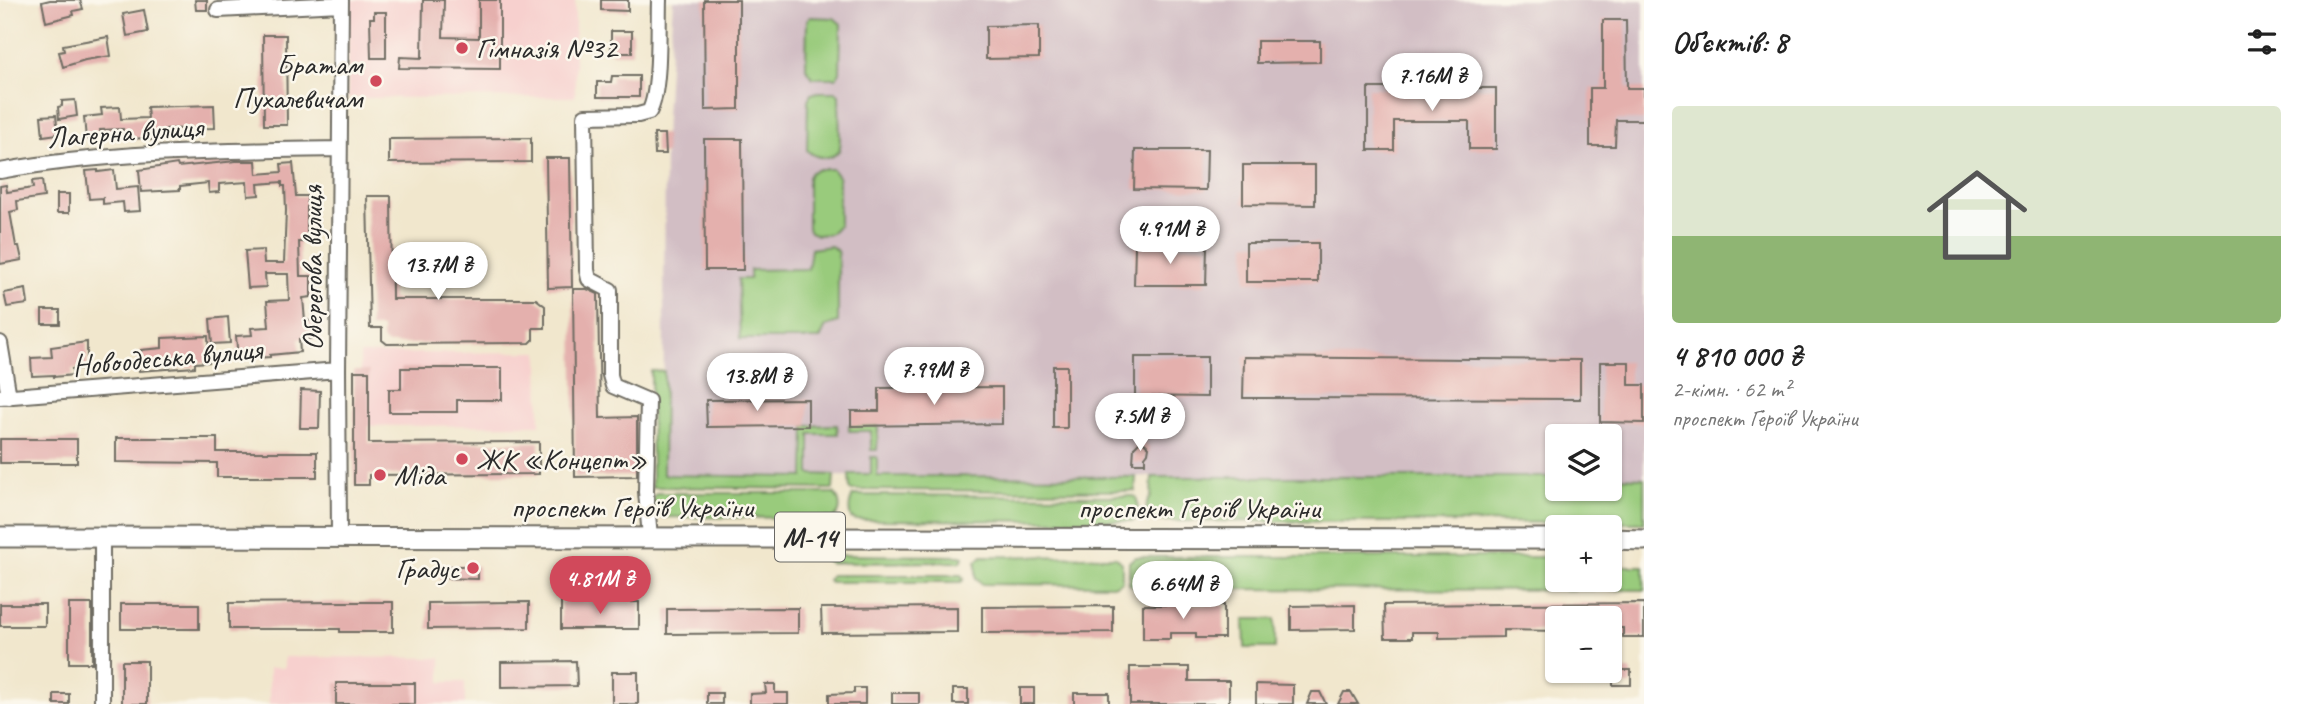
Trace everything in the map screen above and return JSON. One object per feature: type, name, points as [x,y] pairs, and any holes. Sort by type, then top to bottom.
[{"type":"highway","name":"проспект Героїв України","points":[[0,537],[1545,539]]},
{"type":"highway","points":[[1622,540],[1644,540]]},
{"type":"street","points":[[650,537],[646,492],[648,401],[613,386],[610,376],[610,290],[589,279],[587,270],[585,116],[638,115],[649,112],[654,104],[656,84],[659,0]]},
{"type":"street","points":[[218,10],[341,2]]},
{"type":"street","name":"Оберегова вулиця","points":[[340,536],[338,369],[341,2]]},
{"type":"street","name":"Лагерна вулиця","points":[[0,171],[40,164],[183,152],[339,149]]},
{"type":"street","points":[[0,343],[4,397]]},
{"type":"street","name":"Новоодеська вулиця","points":[[4,397],[338,369]]},
{"type":"street","points":[[102,537],[102,704]]},
{"type":"shaded area","name":"Гімназія №32","points":[[349,0],[575,0],[575,97],[348,98]]},
{"type":"shaded area","points":[[673,0],[1644,0],[1644,478],[1622,477],[1622,424],[1545,424],[1545,477],[663,476],[665,134]]},
{"type":"shaded area","points":[[539,352],[540,425],[361,426],[360,354]]},
{"type":"shaded area","points":[[284,657],[441,658],[441,682],[465,682],[465,704],[269,704],[269,668],[284,668]]},
{"type":"green space","points":[[810,17],[834,18],[841,24],[840,72],[836,78],[813,78],[806,68],[807,20]]},
{"type":"green space","points":[[836,92],[839,95],[840,149],[829,157],[815,155],[807,150],[808,100],[811,94]]},
{"type":"green space","points":[[832,169],[839,178],[839,225],[830,234],[817,235],[808,228],[808,177],[811,172]]},
{"type":"green space","points":[[831,246],[837,251],[838,257],[838,322],[826,326],[820,339],[740,339],[738,279],[750,279],[750,270],[808,269],[811,249]]},
{"type":"green space","points":[[651,371],[664,371],[663,475],[804,477],[805,426],[837,425],[838,434],[810,434],[810,474],[834,475],[833,489],[652,487]]},
{"type":"green space","points":[[849,425],[878,426],[877,450],[871,450],[871,431],[849,431]]},
{"type":"green space","points":[[871,457],[877,457],[877,476],[1136,477],[1135,491],[850,490],[849,474],[871,474]]},
{"type":"green space","points":[[1152,477],[1545,477],[1545,501],[1622,501],[1622,477],[1644,478],[1644,523],[1622,523],[1622,515],[1545,515],[1545,523],[1152,521],[1146,516],[1147,502],[1151,497]]},
{"type":"green space","points":[[657,493],[834,493],[840,509],[834,518],[657,517],[653,497]]},
{"type":"green space","points":[[853,495],[1133,496],[1137,498],[1138,516],[1133,521],[856,520],[851,518],[849,512]]},
{"type":"green space","points":[[830,555],[963,557],[961,562],[831,563],[827,561]]},
{"type":"green space","points":[[982,556],[1116,557],[1122,563],[1122,581],[1116,585],[982,584],[976,578],[976,562]]},
{"type":"green space","points":[[1135,557],[1545,557],[1545,590],[1138,589],[1129,584],[1129,562]]},
{"type":"green space","points":[[1622,566],[1644,566],[1644,590],[1622,590]]},
{"type":"green space","points":[[831,575],[961,575],[964,579],[961,582],[830,582],[828,580]]},
{"type":"green space","points":[[1244,619],[1275,619],[1275,648],[1245,648]]},
{"type":"building","points":[[80,0],[83,9],[73,11],[74,15],[46,22],[42,2]]},
{"type":"building","points":[[195,0],[207,0],[207,10],[196,10]]},
{"type":"building","points":[[423,0],[444,0],[443,37],[479,38],[479,0],[500,0],[500,69],[399,68],[400,57],[422,58]]},
{"type":"building","points":[[601,0],[628,0],[628,11],[601,10]]},
{"type":"building","points":[[704,0],[739,0],[739,109],[705,110]]},
{"type":"building","points":[[144,10],[148,32],[127,36],[123,14]]},
{"type":"building","points":[[374,12],[386,12],[386,58],[371,58],[370,18],[374,18]]},
{"type":"building","points":[[1603,20],[1626,20],[1627,88],[1644,88],[1644,120],[1616,120],[1615,146],[1590,146],[1590,88],[1603,88]]},
{"type":"building","points":[[1039,25],[1039,58],[986,59],[986,26]]},
{"type":"building","points":[[611,31],[632,31],[632,53],[611,53]]},
{"type":"building","points":[[263,35],[286,35],[287,125],[264,125]]},
{"type":"building","points":[[108,37],[111,56],[63,67],[59,52],[64,51],[63,45]]},
{"type":"building","points":[[1257,41],[1320,41],[1320,62],[1257,63]]},
{"type":"building","points":[[612,76],[639,76],[639,97],[597,97],[597,82],[611,82]]},
{"type":"building","points":[[1368,88],[1496,88],[1496,149],[1469,149],[1469,121],[1394,121],[1394,150],[1368,150]]},
{"type":"building","points":[[75,100],[77,116],[59,119],[58,107],[62,106],[62,101]]},
{"type":"building","points":[[214,105],[215,128],[166,129],[167,138],[150,140],[123,139],[123,129],[100,130],[101,137],[86,139],[84,117],[102,115],[101,108],[120,107],[121,119],[148,118],[147,107]]},
{"type":"building","points":[[56,115],[58,134],[43,136],[41,116]]},
{"type":"building","points":[[654,134],[665,134],[666,154],[655,154]]},
{"type":"building","points":[[531,138],[531,162],[389,163],[389,139]]},
{"type":"building","points":[[704,139],[742,139],[743,270],[705,270]]},
{"type":"building","points":[[1135,150],[1207,150],[1206,190],[1134,189]]},
{"type":"building","points":[[546,158],[570,158],[572,287],[548,288]]},
{"type":"building","points":[[256,161],[257,174],[282,172],[281,164],[293,163],[296,196],[307,196],[307,242],[299,242],[300,276],[311,276],[311,297],[303,298],[305,321],[317,320],[318,338],[299,339],[300,352],[238,359],[236,336],[252,335],[251,328],[269,327],[267,301],[289,300],[288,274],[265,274],[266,287],[248,288],[245,251],[263,250],[264,263],[284,263],[286,210],[285,186],[282,186],[282,182],[258,184],[259,195],[248,196],[247,182],[219,184],[219,192],[209,193],[208,183],[180,186],[180,190],[141,192],[139,170],[177,164],[178,167]]},
{"type":"building","points":[[1243,165],[1315,165],[1315,205],[1243,204]]},
{"type":"building","points":[[114,170],[116,189],[138,187],[140,211],[124,212],[123,202],[103,204],[103,198],[89,199],[86,171]]},
{"type":"building","points":[[42,180],[44,197],[17,201],[18,210],[10,212],[16,246],[19,246],[22,260],[0,264],[0,186],[6,185],[7,192],[33,188],[32,181]]},
{"type":"building","points":[[57,194],[69,194],[69,213],[57,213]]},
{"type":"building","points":[[367,196],[391,196],[392,299],[536,299],[545,306],[545,328],[533,328],[533,340],[530,343],[387,344],[382,340],[382,328],[370,328]]},
{"type":"building","points":[[1246,243],[1318,243],[1318,282],[1246,282]]},
{"type":"building","points":[[1135,246],[1207,246],[1206,285],[1134,285]]},
{"type":"building","points":[[26,289],[28,304],[7,307],[4,293]]},
{"type":"building","points":[[573,289],[587,289],[598,294],[600,418],[637,417],[637,476],[575,477]]},
{"type":"building","points":[[42,310],[60,310],[60,324],[42,324]]},
{"type":"building","points":[[228,317],[230,343],[212,344],[210,319]]},
{"type":"building","points":[[208,336],[209,362],[195,363],[195,367],[139,371],[138,356],[141,356],[141,350],[162,348],[162,338]]},
{"type":"building","points":[[87,342],[87,368],[72,369],[73,375],[32,376],[31,358],[52,357],[51,347]]},
{"type":"building","points":[[1135,357],[1207,357],[1207,397],[1135,396]]},
{"type":"building","points":[[1244,357],[1580,360],[1580,399],[1243,398]]},
{"type":"building","points":[[1600,362],[1629,362],[1629,385],[1644,385],[1644,423],[1600,422]]},
{"type":"building","points":[[1053,366],[1067,366],[1067,428],[1053,428]]},
{"type":"building","points":[[401,368],[502,368],[502,400],[457,400],[457,412],[389,412],[389,389],[401,389]]},
{"type":"building","name":"ЖК «Концепт»","points":[[354,371],[369,371],[369,443],[539,442],[539,474],[369,475],[369,485],[354,485]]},
{"type":"building","points":[[1002,387],[1002,424],[851,426],[851,411],[879,411],[879,388]]},
{"type":"building","points":[[301,390],[320,391],[319,428],[300,428]]},
{"type":"building","points":[[808,399],[808,426],[707,427],[706,400]]},
{"type":"building","points":[[116,438],[217,438],[217,452],[317,452],[317,477],[217,477],[217,463],[116,462]]},
{"type":"building","points":[[0,439],[77,439],[77,463],[0,463]]},
{"type":"building","points":[[1141,440],[1149,447],[1145,463],[1133,463],[1134,447]]},
{"type":"building","points":[[439,566],[478,566],[478,579],[439,578]]},
{"type":"building","points":[[393,602],[393,632],[229,629],[229,603]]},
{"type":"building","points":[[529,602],[529,628],[428,629],[428,603]]},
{"type":"building","points":[[561,602],[639,602],[639,629],[561,629]]},
{"type":"building","points":[[1644,603],[1644,637],[1623,637],[1622,606],[1545,606],[1545,631],[1504,630],[1504,637],[1439,638],[1439,632],[1412,632],[1412,638],[1385,638],[1384,605]]},
{"type":"building","points":[[0,604],[45,604],[45,626],[0,626]]},
{"type":"building","points":[[69,604],[92,604],[92,663],[69,663]]},
{"type":"building","points":[[121,604],[199,604],[199,629],[121,629]]},
{"type":"building","points":[[1143,605],[1224,605],[1224,638],[1196,638],[1196,633],[1170,633],[1170,639],[1143,639]]},
{"type":"building","points":[[1355,605],[1355,629],[1291,630],[1291,606]]},
{"type":"building","points":[[1113,606],[1113,632],[982,633],[982,607]]},
{"type":"building","points":[[957,607],[957,632],[822,633],[821,608]]},
{"type":"building","points":[[798,608],[798,633],[667,634],[667,609]]},
{"type":"building","points":[[122,661],[147,661],[147,704],[122,704]]},
{"type":"building","points":[[576,661],[577,686],[501,687],[501,662]]},
{"type":"building","points":[[1130,667],[1189,667],[1189,681],[1229,681],[1229,704],[1130,704]]},
{"type":"building","points":[[1622,670],[1631,670],[1631,685],[1613,685],[1622,683]]},
{"type":"building","points":[[612,672],[638,672],[638,704],[612,704]]},
{"type":"building","points":[[336,683],[415,683],[415,704],[336,704]]},
{"type":"building","points":[[765,684],[775,684],[775,693],[788,693],[788,704],[750,704],[750,694],[766,693]]},
{"type":"building","points":[[1256,684],[1293,685],[1293,704],[1256,704]]},
{"type":"building","points":[[854,688],[865,688],[865,704],[829,704],[829,694],[854,693]]},
{"type":"building","points":[[1020,688],[1034,688],[1034,704],[1020,704]]},
{"type":"building","points":[[953,689],[968,689],[968,704],[953,704]]},
{"type":"building","points":[[1312,692],[1320,692],[1326,704],[1307,704]]},
{"type":"building","points":[[1344,692],[1351,692],[1358,704],[1338,704]]},
{"type":"building","points":[[707,693],[722,693],[722,704],[707,704]]},
{"type":"building","points":[[892,693],[919,693],[919,704],[892,704]]},
{"type":"building","points":[[1074,693],[1109,693],[1109,704],[1074,704]]},
{"type":"building","points":[[54,694],[69,694],[69,704],[54,704]]},
{"type":"place","name":"Гімназія №32","points":[[462,48]]},
{"type":"place","name":"Братам Пухалевичам","points":[[376,81]]},
{"type":"place","name":"ЖК «Концепт»","points":[[462,459]]},
{"type":"place","name":"Міда","points":[[380,475]]},
{"type":"place","name":"Градус","points":[[473,568]]}]
